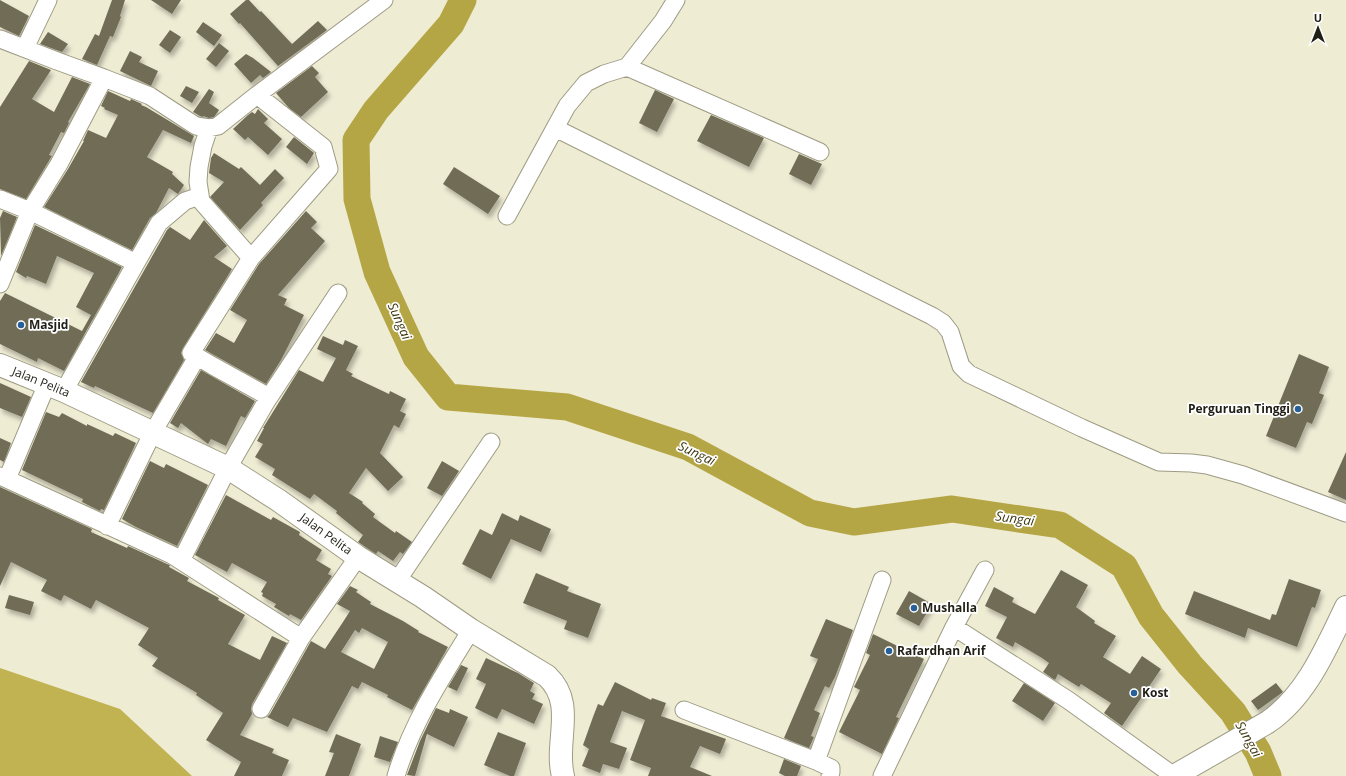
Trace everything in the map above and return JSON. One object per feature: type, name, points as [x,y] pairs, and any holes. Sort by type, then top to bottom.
[{"type":"main road","name":"Jalan Pelita","points":[[0,365],[55,387],[228,468],[278,500],[358,557],[470,630],[547,676],[552,681],[558,692],[564,708],[561,758],[563,776]]},
{"type":"main road","points":[[1275,725],[1281,713],[1307,682],[1346,607]]},
{"type":"main road","points":[[1174,776],[1219,759],[1304,707],[1321,682],[1346,630]]},
{"type":"main road","points":[[1202,776],[1219,759]]},
{"type":"street","points":[[24,48],[48,0]]},
{"type":"street","points":[[0,39],[150,96],[196,126],[209,128],[218,126],[384,0]]},
{"type":"street","points":[[507,216],[567,106],[586,83],[604,74],[627,67],[663,21],[676,0]]},
{"type":"street","points":[[627,67],[820,152]]},
{"type":"street","points":[[0,284],[30,212],[59,164],[104,78]]},
{"type":"street","points":[[257,95],[323,147],[329,169],[251,258],[191,353],[269,397]]},
{"type":"street","points":[[209,128],[203,146],[199,167],[198,182],[201,201],[251,258]]},
{"type":"street","points":[[555,128],[932,316],[943,323],[950,332],[962,366],[969,374],[1082,428],[1159,462],[1207,465],[1243,475],[1346,513]]},
{"type":"street","points":[[200,196],[185,201],[159,223],[136,263],[55,387],[4,478],[172,556],[301,638]]},
{"type":"street","points":[[0,199],[136,263]]},
{"type":"street","points":[[181,561],[228,468],[269,397],[338,294]]},
{"type":"street","points":[[107,526],[153,432],[197,357]]},
{"type":"street","points":[[397,581],[491,442]]},
{"type":"street","points":[[261,709],[301,638],[358,557]]},
{"type":"street","points":[[882,776],[954,627],[985,570]]},
{"type":"street","points":[[816,761],[882,580]]},
{"type":"street","points":[[954,627],[1068,700],[1174,776]]},
{"type":"street","points":[[396,776],[401,759],[426,703],[470,630]]},
{"type":"street","points":[[684,710],[816,761],[831,768],[830,776]]},
{"type":"shaded area","points":[[0,668],[120,709],[192,776],[0,776]]},
{"type":"building","points":[[0,0],[29,16],[19,36],[0,27]]},
{"type":"building","points":[[112,0],[125,0],[120,16],[121,17],[113,37],[110,36],[97,65],[82,59],[95,34],[99,36]]},
{"type":"building","points":[[151,0],[181,0],[172,14]]},
{"type":"building","points":[[246,0],[249,0],[260,12],[261,11],[292,44],[318,21],[327,30],[278,66],[240,23],[239,24],[230,14]]},
{"type":"building","points":[[203,22],[222,35],[214,46],[196,32]]},
{"type":"building","points":[[170,30],[181,37],[170,53],[159,45]]},
{"type":"building","points":[[48,32],[68,44],[62,52],[40,44]]},
{"type":"building","points":[[219,43],[229,51],[216,67],[206,59]]},
{"type":"building","points":[[130,51],[142,57],[139,62],[158,71],[151,86],[120,71]]},
{"type":"building","points":[[246,54],[271,72],[263,78],[260,75],[251,83],[234,64]]},
{"type":"building","points":[[29,61],[51,70],[32,99],[54,112],[72,77],[90,84],[68,122],[69,123],[64,133],[61,132],[49,155],[52,156],[26,199],[0,189],[0,107]]},
{"type":"building","points":[[312,66],[319,73],[315,77],[328,92],[301,117],[289,108],[276,93]]},
{"type":"building","points":[[186,86],[199,92],[192,103],[180,96]]},
{"type":"building","points":[[209,89],[214,92],[209,103],[219,110],[214,117],[209,118],[200,116],[193,112]]},
{"type":"building","points":[[655,90],[674,99],[657,132],[639,123]]},
{"type":"building","points":[[108,91],[130,101],[131,99],[142,104],[141,105],[194,136],[191,143],[163,130],[147,157],[173,172],[172,174],[184,185],[178,194],[169,188],[156,213],[150,218],[132,250],[44,207],[84,141],[88,130],[106,138],[118,115],[104,109],[105,108],[101,106]]},
{"type":"building","points":[[258,109],[268,119],[264,123],[282,139],[268,155],[248,137],[245,140],[233,129],[252,112],[255,114]]},
{"type":"building","points":[[711,115],[764,138],[749,167],[697,141]]},
{"type":"building","points":[[294,137],[314,153],[307,164],[286,147]]},
{"type":"building","points":[[214,153],[239,169],[241,167],[260,185],[275,169],[284,178],[261,203],[263,205],[240,230],[210,197],[224,182],[209,173],[211,158]]},
{"type":"building","points":[[799,154],[822,164],[811,185],[789,174]]},
{"type":"building","points":[[454,167],[500,196],[488,214],[443,184]]},
{"type":"building","points":[[3,211],[17,217],[1,256],[0,218]]},
{"type":"building","points":[[306,211],[317,222],[311,228],[325,241],[278,295],[287,299],[284,305],[304,315],[281,360],[266,384],[205,350],[216,333],[234,343],[247,320],[230,310],[259,264]]},
{"type":"building","points":[[204,220],[227,246],[214,257],[232,269],[183,348],[181,353],[184,360],[153,413],[95,386],[94,388],[81,382],[167,230],[170,227],[190,240]]},
{"type":"building","points":[[35,225],[122,267],[64,371],[38,358],[37,362],[0,344],[0,301],[5,293],[82,331],[91,315],[76,307],[94,273],[57,256],[46,284],[27,276],[26,278],[16,272]]},
{"type":"building","points":[[323,336],[343,345],[345,340],[358,346],[346,370],[353,374],[351,376],[389,394],[390,391],[406,399],[400,411],[406,414],[399,428],[394,425],[380,453],[403,477],[388,491],[366,468],[349,493],[363,502],[362,503],[375,514],[373,517],[395,533],[396,531],[412,542],[403,554],[400,552],[393,561],[378,551],[376,554],[358,542],[363,535],[336,513],[337,511],[314,494],[310,499],[272,475],[275,469],[255,457],[263,444],[257,441],[263,428],[299,370],[323,382],[336,358],[317,349]]},
{"type":"building","name":"Perguruan Tinggi","points":[[1299,354],[1329,367],[1319,393],[1324,395],[1312,424],[1307,422],[1296,448],[1266,436]]},
{"type":"building","points":[[201,370],[255,401],[245,418],[241,416],[226,446],[211,439],[208,444],[181,423],[178,428],[170,423]]},
{"type":"building","points":[[0,383],[31,397],[22,417],[0,408]]},
{"type":"building","points":[[46,412],[59,417],[62,413],[87,426],[87,424],[113,436],[115,433],[136,443],[104,510],[101,509],[100,511],[82,502],[83,499],[22,470]]},
{"type":"building","points":[[0,438],[11,443],[4,462],[0,460]]},
{"type":"building","points":[[1346,452],[1346,500],[1328,492]]},
{"type":"building","points":[[150,461],[164,468],[166,464],[208,485],[177,546],[122,519]]},
{"type":"building","points":[[442,461],[459,471],[442,496],[427,488]]},
{"type":"building","points":[[0,487],[92,529],[91,532],[127,548],[128,546],[170,565],[169,567],[189,578],[187,581],[219,598],[218,600],[245,615],[228,644],[260,660],[272,636],[287,643],[252,704],[252,714],[240,735],[274,749],[272,753],[289,760],[282,776],[234,776],[241,762],[206,740],[223,713],[196,695],[197,693],[152,666],[158,658],[138,645],[149,628],[96,600],[91,609],[64,595],[61,601],[41,591],[47,580],[11,562],[0,586]]},
{"type":"building","points":[[226,495],[271,520],[273,517],[300,532],[299,535],[322,550],[316,560],[331,569],[328,574],[332,576],[301,620],[290,614],[289,616],[274,607],[276,604],[262,596],[263,593],[261,592],[267,582],[232,563],[227,572],[195,555]]},
{"type":"building","points":[[502,513],[518,521],[520,515],[551,529],[541,552],[511,539],[491,579],[462,564],[480,529],[492,535]]},
{"type":"building","points":[[1061,570],[1088,585],[1076,607],[1095,621],[1094,623],[1116,636],[1103,657],[1130,674],[1142,656],[1161,669],[1122,726],[1104,713],[1111,703],[1081,684],[1079,687],[1058,674],[1055,680],[1043,672],[1049,663],[1042,658],[1015,642],[1013,647],[996,638],[1007,617],[985,606],[994,587],[1014,598],[1012,602],[1035,614]]},
{"type":"building","points":[[536,573],[569,587],[567,591],[601,604],[588,638],[564,629],[567,621],[523,603]]},
{"type":"building","points":[[1289,579],[1321,590],[1315,608],[1312,607],[1297,647],[1248,628],[1245,638],[1185,614],[1194,591],[1270,620],[1272,614],[1276,615]]},
{"type":"building","points":[[350,586],[358,590],[356,592],[371,602],[370,604],[403,621],[419,631],[418,632],[448,647],[412,710],[387,697],[388,695],[362,682],[358,689],[352,686],[327,732],[293,718],[288,727],[267,717],[311,641],[325,649],[350,611],[337,604]],"holes":[[[362,628],[388,642],[374,669],[341,652],[355,630],[359,633]]]},
{"type":"building","points":[[909,591],[932,604],[919,626],[896,614]]},
{"type":"building","points":[[9,595],[34,602],[30,615],[5,608]]},
{"type":"building","points":[[826,619],[853,630],[835,677],[829,688],[825,686],[814,710],[820,713],[811,736],[814,737],[809,748],[784,738],[818,659],[810,656]]},
{"type":"building","points":[[873,634],[924,659],[896,717],[899,718],[882,754],[839,732],[860,690],[854,687],[870,655],[866,653]]},
{"type":"building","points":[[486,658],[518,673],[534,683],[530,691],[535,694],[532,699],[543,704],[534,724],[502,709],[497,719],[475,708],[486,684],[476,679]]},
{"type":"building","points":[[461,665],[468,668],[457,691],[448,687]]},
{"type":"building","points":[[615,682],[651,700],[652,698],[666,703],[661,716],[726,739],[720,754],[700,746],[690,767],[712,776],[648,776],[651,768],[630,760],[645,720],[622,711],[610,742],[627,748],[619,769],[603,764],[600,773],[582,766],[589,749],[583,745],[598,704],[603,706]]},
{"type":"building","points":[[1024,683],[1055,703],[1043,721],[1012,701]]},
{"type":"building","points":[[1276,683],[1283,692],[1258,710],[1251,701]]},
{"type":"building","points":[[436,708],[449,713],[450,709],[468,717],[454,747],[427,734],[415,776],[407,775],[420,741]]},
{"type":"building","points":[[498,732],[526,743],[514,776],[510,776],[484,765]]},
{"type":"building","points":[[336,734],[361,744],[349,776],[325,776],[334,753],[329,752]]},
{"type":"building","points":[[380,736],[398,742],[390,762],[374,757]]},
{"type":"building","points":[[784,759],[801,766],[797,776],[785,776],[779,773]]},
{"type":"waterway","name":"Sungai","points":[[463,0],[451,24],[376,110],[356,140],[357,199],[377,272],[416,357],[448,397],[567,407],[688,447],[810,513],[854,522],[952,509],[1060,525],[1124,566],[1151,616],[1190,665],[1233,712],[1258,752],[1268,776]]},
{"type":"place","name":"Masjid","points":[[21,325]]},
{"type":"place","name":"Perguruan Tinggi","points":[[1298,409]]},
{"type":"place","name":"Mushalla","points":[[914,608]]},
{"type":"place","name":"Rafardhan Arif","points":[[889,651]]},
{"type":"place","name":"Kost","points":[[1134,693]]}]
